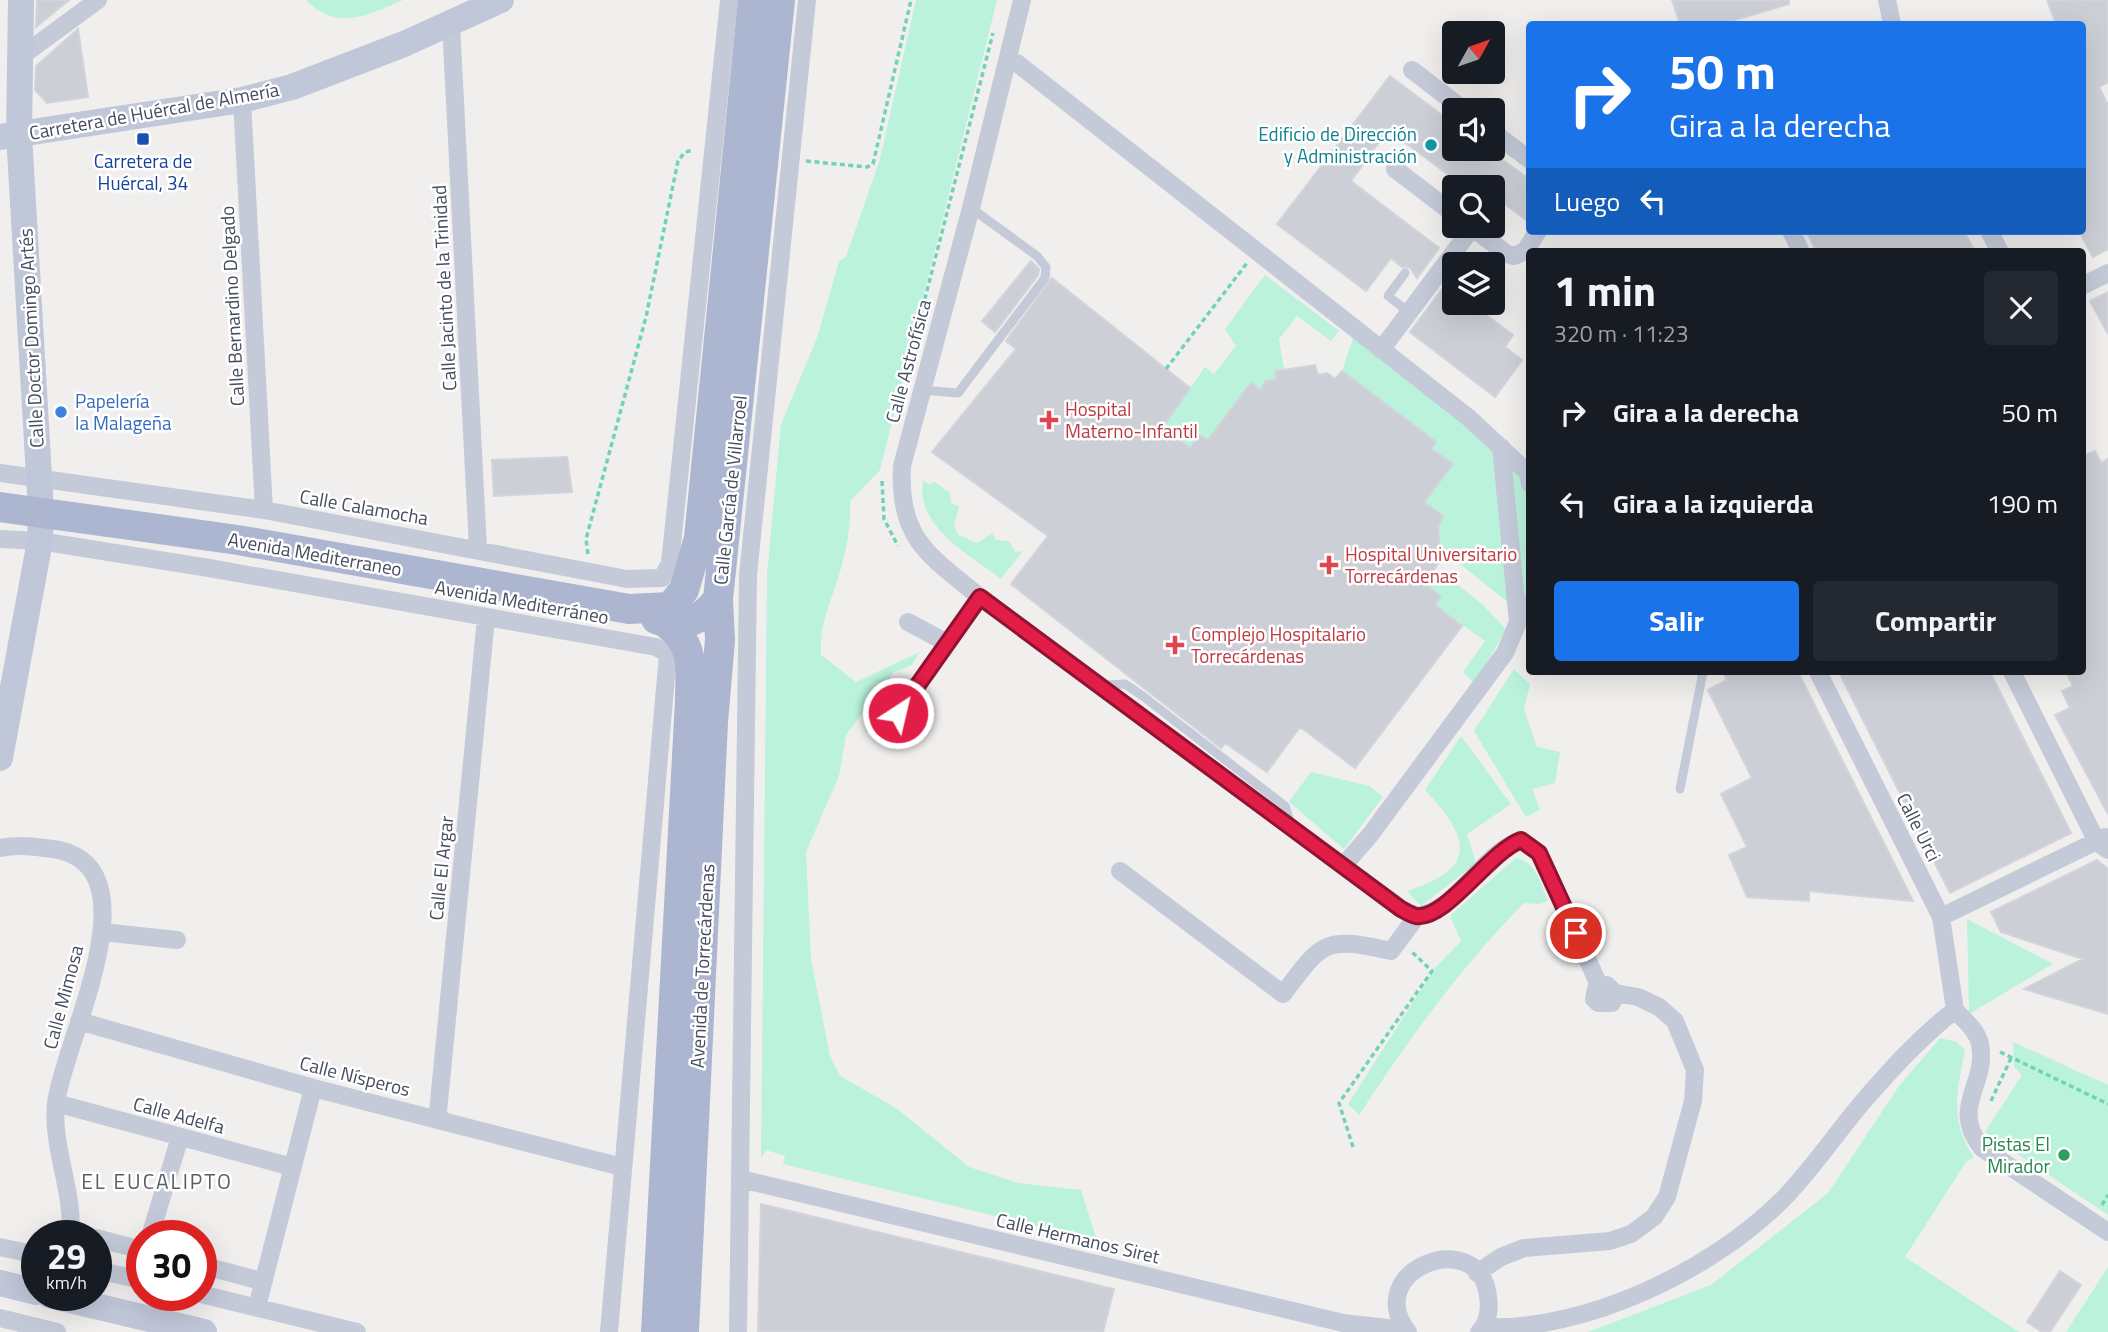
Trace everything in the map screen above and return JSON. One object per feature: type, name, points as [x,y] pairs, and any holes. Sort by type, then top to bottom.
[{"type":"main road","name":"Calle García de Villarroel","points":[[629,609],[670,607],[678,600],[691,574],[699,538],[753,0]]},
{"type":"main road","name":"Calle García de Villarroel","points":[[697,620],[718,599],[780,0]]},
{"type":"main road","name":"Avenida Mediterraneo","points":[[0,507],[238,540],[629,609]]},
{"type":"main road","points":[[690,701],[697,620],[699,538]]},
{"type":"main road","name":"Avenida de Torrecárdenas","points":[[684,1332],[713,722],[720,640],[718,599]]},
{"type":"main road","points":[[629,609],[665,636],[685,640],[688,650],[690,701]]},
{"type":"main road","points":[[665,636],[697,620]]},
{"type":"main road","name":"Avenida de Torrecárdenas","points":[[656,1332],[690,701]]},
{"type":"street","points":[[19,58],[98,0]]},
{"type":"street","name":"Carretera de Huércal de Almería","points":[[9,136],[242,100],[327,75],[451,24],[500,0]]},
{"type":"street","name":"Calle Calamocha","points":[[39,478],[264,510],[643,580],[662,578],[670,563],[729,0]]},
{"type":"street","name":"Calle García de Villarroel","points":[[747,615],[748,575],[807,0]]},
{"type":"street","name":"Calle Astrofísica","points":[[1022,0],[971,208],[902,466],[900,498],[909,527],[920,544],[980,597],[1401,909],[1416,916]]},
{"type":"street","name":"Calle Astrofísica","points":[[995,110],[1017,63],[1033,0]]},
{"type":"street","points":[[1887,0],[1891,21]]},
{"type":"street","name":"Calle Doctor Domingo Artés","points":[[0,758],[40,541],[41,511],[9,136],[19,58],[16,1]]},
{"type":"street","name":"Calle Jacinto de la Trinidad","points":[[451,24],[478,550]]},
{"type":"street","points":[[1017,63],[1469,418],[1526,471]]},
{"type":"street","points":[[1412,70],[1449,98]]},
{"type":"street","name":"Calle Bernardino Delgado","points":[[242,100],[264,510]]},
{"type":"street","points":[[1505,141],[1526,157]]},
{"type":"street","points":[[1395,169],[1442,205]]},
{"type":"street","points":[[1381,350],[1463,238]]},
{"type":"street","points":[[1486,238],[1514,256],[1526,249]]},
{"type":"street","points":[[2086,284],[2108,273]]},
{"type":"street","points":[[1501,447],[1518,622]]},
{"type":"street","points":[[0,473],[39,478]]},
{"type":"street","name":"Avenida Mediterráneo","points":[[0,539],[40,541],[209,568],[486,618],[665,636]]},
{"type":"street","points":[[898,713],[980,597]]},
{"type":"street","points":[[1344,865],[1370,835],[1505,653],[1526,610]]},
{"type":"street","name":"Avenida de Torrecárdenas","points":[[738,1332],[747,615]]},
{"type":"street","name":"Calle El Argar","points":[[441,1121],[438,1112],[486,618]]},
{"type":"street","points":[[908,622],[947,643]]},
{"type":"street","points":[[609,1332],[668,654],[665,636]]},
{"type":"street","name":"Calle Urci","points":[[1820,675],[1941,917],[1955,1010]]},
{"type":"street","points":[[1941,917],[2104,842],[2014,675]]},
{"type":"street","points":[[1120,871],[1283,994],[1312,955],[1323,947],[1338,942],[1391,951],[1416,916],[1431,914],[1445,904],[1493,856],[1521,840],[1539,853],[1607,989],[1638,997],[1659,1007],[1675,1021],[1695,1070],[1693,1101],[1667,1197],[1654,1217],[1631,1234],[1610,1241],[1524,1248],[1500,1257],[1477,1273]]},
{"type":"street","name":"Calle Mimosa","points":[[0,848],[17,844],[65,851],[88,863],[100,886],[104,919],[102,932],[56,1103],[57,1129],[73,1220]]},
{"type":"street","points":[[102,932],[177,940]]},
{"type":"street","points":[[1407,1331],[1398,1303],[1400,1287],[1413,1270],[1426,1262],[1444,1258],[1468,1265],[1477,1273],[1488,1294],[1489,1311],[1481,1330],[1537,1327],[1564,1322],[1655,1288],[1697,1264],[1781,1201],[1896,1065],[1955,1010],[1975,1031],[1981,1046],[1967,1122],[1972,1136],[1982,1148],[2108,1232]]},
{"type":"street","name":"Calle Nísperos","points":[[79,1021],[313,1088],[622,1167]]},
{"type":"street","points":[[257,1307],[261,1281],[313,1088]]},
{"type":"street","name":"Calle Adelfa","points":[[56,1103],[292,1167]]},
{"type":"street","points":[[155,1220],[180,1137]]},
{"type":"street","name":"Calle Hermanos Siret","points":[[741,1179],[1343,1323],[1407,1331]]},
{"type":"street","points":[[0,1247],[21,1252]]},
{"type":"street","points":[[217,1269],[261,1281]]},
{"type":"street","points":[[0,1283],[21,1288]]},
{"type":"street","points":[[217,1298],[357,1332]]},
{"type":"street","points":[[112,1310],[204,1332]]},
{"type":"street","points":[[0,1318],[57,1332]]},
{"type":"lane","points":[[922,390],[958,393],[1045,278],[1045,267],[1037,256],[971,208]]},
{"type":"lane","points":[[1405,273],[1388,296],[1409,312]]},
{"type":"lane","points":[[1680,789],[1702,675]]},
{"type":"path","points":[[809,161],[870,166],[874,159],[911,0]]},
{"type":"path","points":[[590,561],[586,539],[646,317],[678,161],[685,152],[700,150]]},
{"type":"path","points":[[1166,369],[1256,251]]},
{"type":"path","points":[[1353,1147],[1339,1103],[1432,971],[1399,940]]},
{"type":"path","points":[[2012,1056],[2108,1104]]},
{"type":"green space","points":[[306,0],[403,0],[365,15],[341,18],[329,16]]},
{"type":"green space","points":[[916,0],[997,0],[880,470],[850,501],[846,546],[822,631],[821,655],[856,682],[920,652],[912,665],[894,672],[846,735],[839,776],[806,852],[811,959],[830,1056],[840,1076],[896,1108],[969,1167],[1018,1183],[1081,1190],[1097,1241],[783,1164],[785,1156],[766,1150],[761,1158],[767,575],[781,424],[817,338],[839,261],[846,257],[880,159]]},
{"type":"green space","points":[[1265,275],[1339,331],[1331,341],[1297,316],[1279,339],[1284,369],[1275,371],[1276,380],[1260,390],[1208,440],[1200,435],[1190,448],[1163,427],[1205,367],[1214,374],[1236,346],[1225,329]]},
{"type":"green space","points":[[1356,329],[1411,372],[1526,482],[1526,595],[1509,603],[1446,553],[1438,535],[1442,516],[1424,502],[1453,464],[1431,449],[1436,442],[1342,371]]},
{"type":"green space","points":[[923,480],[928,484],[935,482],[950,493],[951,503],[959,507],[954,525],[958,535],[977,543],[992,533],[996,540],[1009,541],[1015,552],[1023,551],[1001,579],[960,549],[936,525],[927,512],[923,497]]},
{"type":"green space","points":[[1424,574],[1443,581],[1448,577],[1483,605],[1506,629],[1475,684],[1463,672],[1485,641],[1435,605],[1441,596],[1419,580]]},
{"type":"green space","points":[[1514,669],[1530,684],[1524,709],[1537,747],[1560,752],[1555,783],[1532,789],[1540,810],[1526,817],[1474,731]]},
{"type":"green space","points":[[1461,736],[1511,804],[1467,834],[1476,863],[1421,906],[1407,891],[1431,882],[1447,872],[1456,861],[1460,850],[1451,822],[1425,790]]},
{"type":"green space","points":[[1311,772],[1369,786],[1383,797],[1344,849],[1289,802]]},
{"type":"green space","points":[[1516,858],[1523,860],[1533,869],[1548,901],[1540,904],[1524,903],[1478,953],[1416,1032],[1359,1115],[1348,1104],[1435,968],[1461,941],[1450,916]]},
{"type":"green space","points":[[1967,919],[2053,964],[1969,1014]]},
{"type":"green space","points":[[1940,1038],[1957,1042],[1965,1050],[1958,1092],[1958,1118],[1966,1144],[1974,1157],[1966,1162],[1905,1257],[2019,1332],[1588,1332],[1711,1285],[1828,1193],[1899,1086]]},
{"type":"green space","name":"Pistas El Mirador","points":[[2013,1042],[2108,1085],[2108,1215],[1985,1132],[2022,1075],[2014,1067]]},
{"type":"green space","points":[[2108,1267],[2108,1332],[2066,1332]]},
{"type":"building","points":[[37,0],[69,0],[36,27]]},
{"type":"building","points":[[1672,0],[1789,0],[1789,4],[1731,21],[1679,21]]},
{"type":"building","points":[[2047,0],[2108,0],[2108,82],[2099,87],[2108,105],[2108,249],[2093,257],[2082,237],[2086,235],[2086,21],[2055,21]]},
{"type":"building","points":[[78,29],[88,97],[47,103],[35,90],[36,66]]},
{"type":"building","points":[[1390,76],[1442,115],[1442,161],[1504,161],[1526,177],[1526,220],[1505,204],[1505,175],[1449,175],[1388,130],[1351,181],[1439,248],[1417,278],[1410,268],[1402,267],[1391,258],[1366,291],[1277,224]]},
{"type":"building","points":[[1808,235],[1966,235],[1973,248],[1815,248]]},
{"type":"building","points":[[1031,261],[1039,269],[1038,275],[995,332],[982,321]]},
{"type":"building","name":"Hospital Universitario Torrecárdenas","points":[[1052,278],[1190,388],[1163,427],[1190,448],[1200,435],[1208,440],[1251,383],[1260,390],[1266,381],[1276,380],[1275,371],[1315,365],[1318,375],[1327,373],[1335,379],[1342,371],[1436,442],[1431,449],[1453,464],[1424,502],[1443,516],[1438,527],[1439,543],[1446,553],[1424,583],[1441,597],[1435,605],[1462,626],[1355,768],[1300,727],[1267,772],[1225,743],[1221,748],[1011,584],[1048,536],[932,452],[1016,349],[1006,341]]},
{"type":"building","points":[[1442,289],[1442,315],[1486,315],[1513,335],[1505,347],[1522,360],[1495,397],[1410,332]]},
{"type":"building","points":[[2108,292],[2108,334],[2090,301]]},
{"type":"building","points":[[2095,451],[2101,463],[2108,459],[2108,814],[2055,715],[2070,708],[2062,691],[2073,686],[2068,675],[2086,675],[2086,454]]},
{"type":"building","points":[[567,457],[572,492],[494,496],[492,460]]},
{"type":"building","points":[[1724,675],[1800,675],[1913,901],[1809,891],[1809,901],[1747,897],[1729,855],[1747,847],[1721,794],[1752,778],[1708,690],[1727,680]]},
{"type":"building","points":[[1841,675],[1992,675],[2071,833],[1950,893]]},
{"type":"building","points":[[2097,860],[2108,869],[2108,1014],[2024,989],[2083,959],[2001,932],[1991,912]]},
{"type":"building","points":[[761,1204],[1114,1289],[1103,1332],[758,1332]]},
{"type":"building","points":[[2060,1271],[2081,1285],[2050,1332],[2042,1332],[2027,1322]]},
{"type":"place","name":"Carretera de Huércal, 34","points":[[143,139]]},
{"type":"place","name":"Edificio de Dirección y Administración","points":[[1431,145]]},
{"type":"place","name":"Papelería la Malageña","points":[[61,412]]},
{"type":"place","name":"Hospital Materno-Infantil","points":[[1049,420]]},
{"type":"place","name":"Hospital Universitario Torrecárdenas","points":[[1329,565]]},
{"type":"place","name":"Complejo Hospitalario Torrecárdenas","points":[[1175,645]]},
{"type":"place","name":"Pistas El Mirador","points":[[2064,1155]]},
{"type":"district","name":"EL EUCALIPTO","points":[[157,1182]]},
{"type":"route","points":[[898,713],[980,597],[1401,909],[1416,916],[1431,914],[1445,904],[1493,856],[1521,840],[1532,845],[1539,853],[1576,933]]}]
